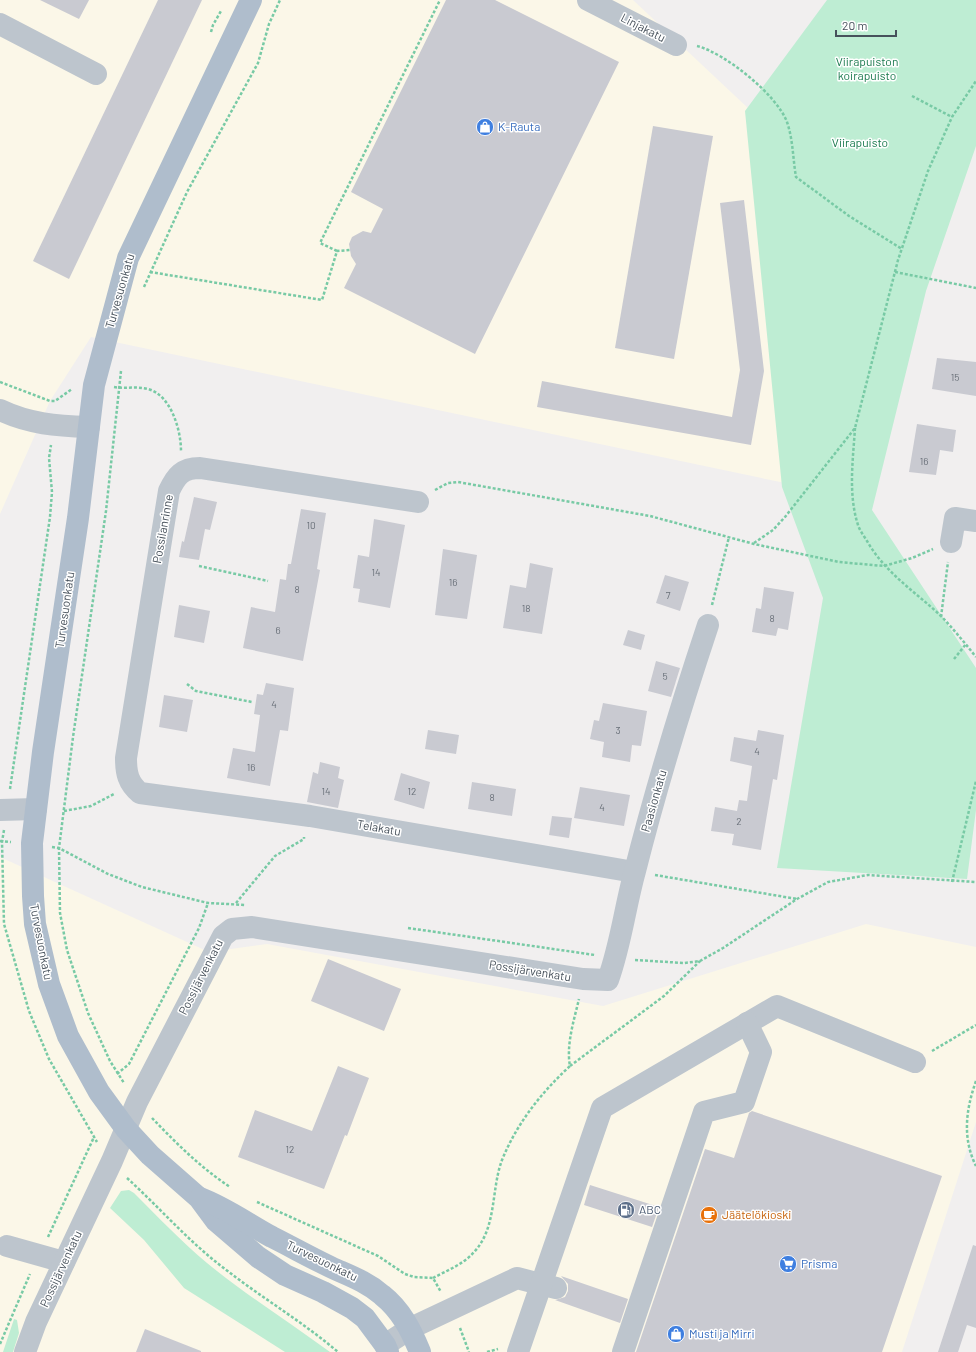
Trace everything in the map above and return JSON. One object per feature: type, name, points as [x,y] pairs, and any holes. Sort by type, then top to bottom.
[{"type":"main road","name":"Turvesuonkatu","points":[[251,0],[128,258],[94,385],[78,518],[32,843],[35,924],[42,960],[49,984],[68,1036],[100,1092],[126,1128],[150,1155],[198,1198],[216,1221],[258,1257],[285,1275],[324,1292],[352,1308],[365,1318],[387,1348]]},
{"type":"main road","name":"Turvesuonkatu","points":[[198,1198],[222,1208],[271,1236],[337,1270],[362,1280],[382,1294],[396,1308],[411,1328],[420,1352]]},
{"type":"street","name":"Linjakatu","points":[[588,0],[676,45]]},
{"type":"street","points":[[0,24],[96,74]]},
{"type":"street","points":[[0,410],[28,422],[54,426],[89,427]]},
{"type":"street","points":[[180,474],[189,468],[200,468],[418,502]]},
{"type":"street","name":"Possilanrinne","points":[[128,780],[126,758],[168,499],[173,483],[180,474]]},
{"type":"street","points":[[951,542],[955,518],[976,521]]},
{"type":"street","name":"Paasionkatu","points":[[608,980],[616,958],[634,872],[682,703],[708,625]]},
{"type":"street","name":"Telakatu","points":[[128,780],[140,793],[310,816],[634,872]]},
{"type":"street","points":[[4,810],[36,809]]},
{"type":"street","name":"Possijärvenkatu","points":[[25,1352],[36,1322],[112,1161],[137,1102],[222,936],[232,929],[252,927],[583,979],[608,980]]},
{"type":"street","points":[[518,1352],[549,1286],[602,1108],[777,1006],[915,1062]]},
{"type":"street","points":[[623,1352],[704,1112],[744,1102],[761,1052],[747,1023]]},
{"type":"street","points":[[7,1246],[64,1262]]},
{"type":"street","points":[[387,1348],[411,1328],[517,1278],[549,1286]]},
{"type":"path","points":[[141,293],[187,192],[258,63],[269,24],[280,0]]},
{"type":"path","points":[[350,250],[337,251],[320,243],[440,0]]},
{"type":"path","points":[[676,45],[699,46],[719,56],[758,84],[781,109],[788,123],[796,177],[849,216],[902,249]]},
{"type":"path","points":[[976,81],[952,117],[928,171],[902,249],[855,428],[852,479],[853,503],[858,527],[872,551],[895,577],[941,617],[976,656]]},
{"type":"path","points":[[912,96],[952,117]]},
{"type":"path","points":[[150,272],[322,300],[337,251]]},
{"type":"path","points":[[895,272],[976,288]]},
{"type":"path","points":[[121,369],[106,511],[59,848],[60,913],[66,944],[88,1013],[110,1061],[137,1102],[177,1144],[198,1163],[233,1188]]},
{"type":"path","points":[[0,382],[31,394],[55,401]]},
{"type":"path","points":[[55,401],[82,384],[119,388],[133,387],[148,389],[159,394],[165,400],[178,428],[181,448],[180,474]]},
{"type":"path","points":[[55,401],[54,426],[49,458],[52,492],[50,517],[4,810],[2,842],[4,924],[15,967],[29,1011],[49,1059],[94,1138],[112,1161],[194,1244],[225,1269],[316,1332],[338,1352]]},
{"type":"path","points":[[754,544],[773,530],[785,517],[855,428]]},
{"type":"path","points":[[418,502],[448,483],[458,482],[650,516],[754,544],[839,562],[884,566],[912,558],[951,542],[941,617]]},
{"type":"path","points":[[708,625],[729,537]]},
{"type":"path","points":[[198,566],[268,581]]},
{"type":"path","points":[[954,659],[966,644]]},
{"type":"path","points":[[187,684],[196,691],[252,702]]},
{"type":"path","points":[[64,811],[100,803],[114,794],[128,780]]},
{"type":"path","points":[[952,882],[976,781]]},
{"type":"path","points":[[236,904],[275,856],[304,839],[310,816]]},
{"type":"path","points":[[59,848],[108,874],[142,887],[208,903],[252,906]]},
{"type":"path","points":[[634,872],[797,899]]},
{"type":"path","points":[[252,1199],[378,1256],[405,1274],[414,1277],[433,1278],[474,1253],[483,1241],[489,1226],[499,1168],[508,1147],[534,1103],[570,1066],[664,996],[700,961],[724,948],[797,899],[828,882],[868,875],[952,882],[976,882]]},
{"type":"path","points":[[79,1110],[129,1064],[199,928],[208,903]]},
{"type":"path","points":[[401,927],[616,958],[653,962],[684,963],[700,961]]},
{"type":"path","points":[[570,1066],[568,1057],[569,1047],[589,954]]},
{"type":"path","points":[[915,1062],[976,1026]]},
{"type":"path","points":[[976,1081],[969,1101],[967,1134],[976,1166]]},
{"type":"path","points":[[433,1278],[452,1308],[469,1352]]},
{"type":"shaded area","points":[[0,0],[633,0],[749,109],[785,483],[91,337],[50,401],[0,514]]},
{"type":"shaded area","points":[[0,857],[209,952],[267,944],[603,1006],[866,924],[976,947],[976,1122],[902,1352],[0,1352]]},
{"type":"green space","name":"Viirapuisto","points":[[827,0],[976,0],[976,146],[926,291],[872,510],[976,668],[976,810],[967,879],[777,868],[823,598],[782,487],[745,111]]},
{"type":"green space","points":[[129,1190],[134,1193],[179,1238],[207,1263],[330,1352],[285,1352],[184,1288],[144,1240],[110,1208],[121,1191]]},
{"type":"green space","points":[[14,1319],[17,1320],[19,1333],[13,1352],[3,1352]]},
{"type":"building","points":[[40,0],[89,0],[79,19]]},
{"type":"building","points":[[158,0],[202,0],[69,279],[33,261]]},
{"type":"building","name":"K-Rauta","points":[[446,0],[495,0],[619,62],[475,354],[344,288],[356,264],[351,256],[349,244],[352,237],[363,231],[371,233],[383,209],[351,192]]},
{"type":"building","points":[[653,126],[713,136],[674,359],[615,348]]},
{"type":"building","points":[[744,200],[764,371],[751,445],[537,407],[542,381],[732,417],[740,370],[720,203]]},
{"type":"building","points":[[937,358],[976,362],[976,396],[932,389]]},
{"type":"building","points":[[917,424],[956,430],[953,452],[940,450],[936,475],[909,472]]},
{"type":"building","points":[[194,497],[217,502],[210,530],[205,529],[199,560],[179,557],[182,541],[184,542]]},
{"type":"building","points":[[301,509],[326,513],[317,569],[320,570],[303,661],[243,648],[251,607],[275,612],[280,579],[286,580],[288,564],[291,564]]},
{"type":"building","points":[[374,519],[405,525],[390,608],[358,602],[360,589],[353,588],[358,555],[369,557]]},
{"type":"building","points":[[443,549],[477,555],[467,619],[435,615]]},
{"type":"building","points":[[530,563],[553,568],[542,634],[503,628],[510,585],[526,588]]},
{"type":"building","points":[[665,575],[689,582],[680,611],[656,603]]},
{"type":"building","points":[[764,587],[794,592],[788,630],[778,628],[776,636],[752,632],[756,608],[761,609]]},
{"type":"building","points":[[179,605],[210,611],[204,643],[174,637]]},
{"type":"building","points":[[628,630],[645,635],[641,650],[623,645]]},
{"type":"building","points":[[656,661],[680,668],[671,697],[648,691]]},
{"type":"building","points":[[266,683],[294,688],[288,731],[280,730],[270,786],[227,778],[233,748],[255,752],[260,715],[254,714],[257,694],[263,695]]},
{"type":"building","points":[[164,695],[193,700],[187,732],[159,727]]},
{"type":"building","points":[[603,703],[647,711],[641,746],[632,745],[630,762],[602,757],[604,742],[590,739],[594,720],[599,721]]},
{"type":"building","points":[[428,730],[459,735],[456,754],[425,749]]},
{"type":"building","points":[[758,730],[784,735],[777,780],[773,779],[761,850],[732,845],[734,834],[711,831],[715,807],[737,811],[739,800],[747,801],[752,766],[730,761],[734,737],[756,741]]},
{"type":"building","points":[[320,762],[340,767],[338,778],[344,780],[338,808],[307,802],[313,772],[318,774]]},
{"type":"building","points":[[401,773],[430,782],[424,809],[394,800]]},
{"type":"building","points":[[472,782],[516,789],[512,816],[468,809]]},
{"type":"building","points":[[580,787],[630,795],[624,826],[574,818]]},
{"type":"building","points":[[552,816],[572,818],[569,838],[549,835]]},
{"type":"building","points":[[328,959],[401,989],[384,1031],[311,1001]]},
{"type":"building","points":[[338,1066],[369,1078],[347,1136],[345,1135],[324,1189],[238,1157],[255,1110],[312,1131]]},
{"type":"building","name":"Prisma","points":[[752,1111],[942,1176],[882,1352],[636,1352],[705,1149],[734,1158],[749,1113]]},
{"type":"building","points":[[590,1185],[659,1207],[652,1227],[584,1205]]},
{"type":"building","points":[[973,1245],[976,1246],[976,1328],[967,1325],[958,1352],[938,1352]]},
{"type":"building","points":[[561,1276],[628,1299],[620,1323],[555,1300],[565,1297],[568,1291],[568,1284]]},
{"type":"building","points":[[145,1329],[201,1351],[201,1352],[136,1352]]},
{"type":"place","name":"K-Rauta","points":[[485,127]]},
{"type":"place","name":"ABC","points":[[626,1210]]},
{"type":"place","name":"Jäätelökioski","points":[[709,1215]]},
{"type":"place","name":"Prisma","points":[[788,1264]]},
{"type":"place","name":"Musti ja Mirri","points":[[676,1334]]},
{"type":"park label","name":"Viirapuiston koirapuisto","points":[[867,69]]}]
